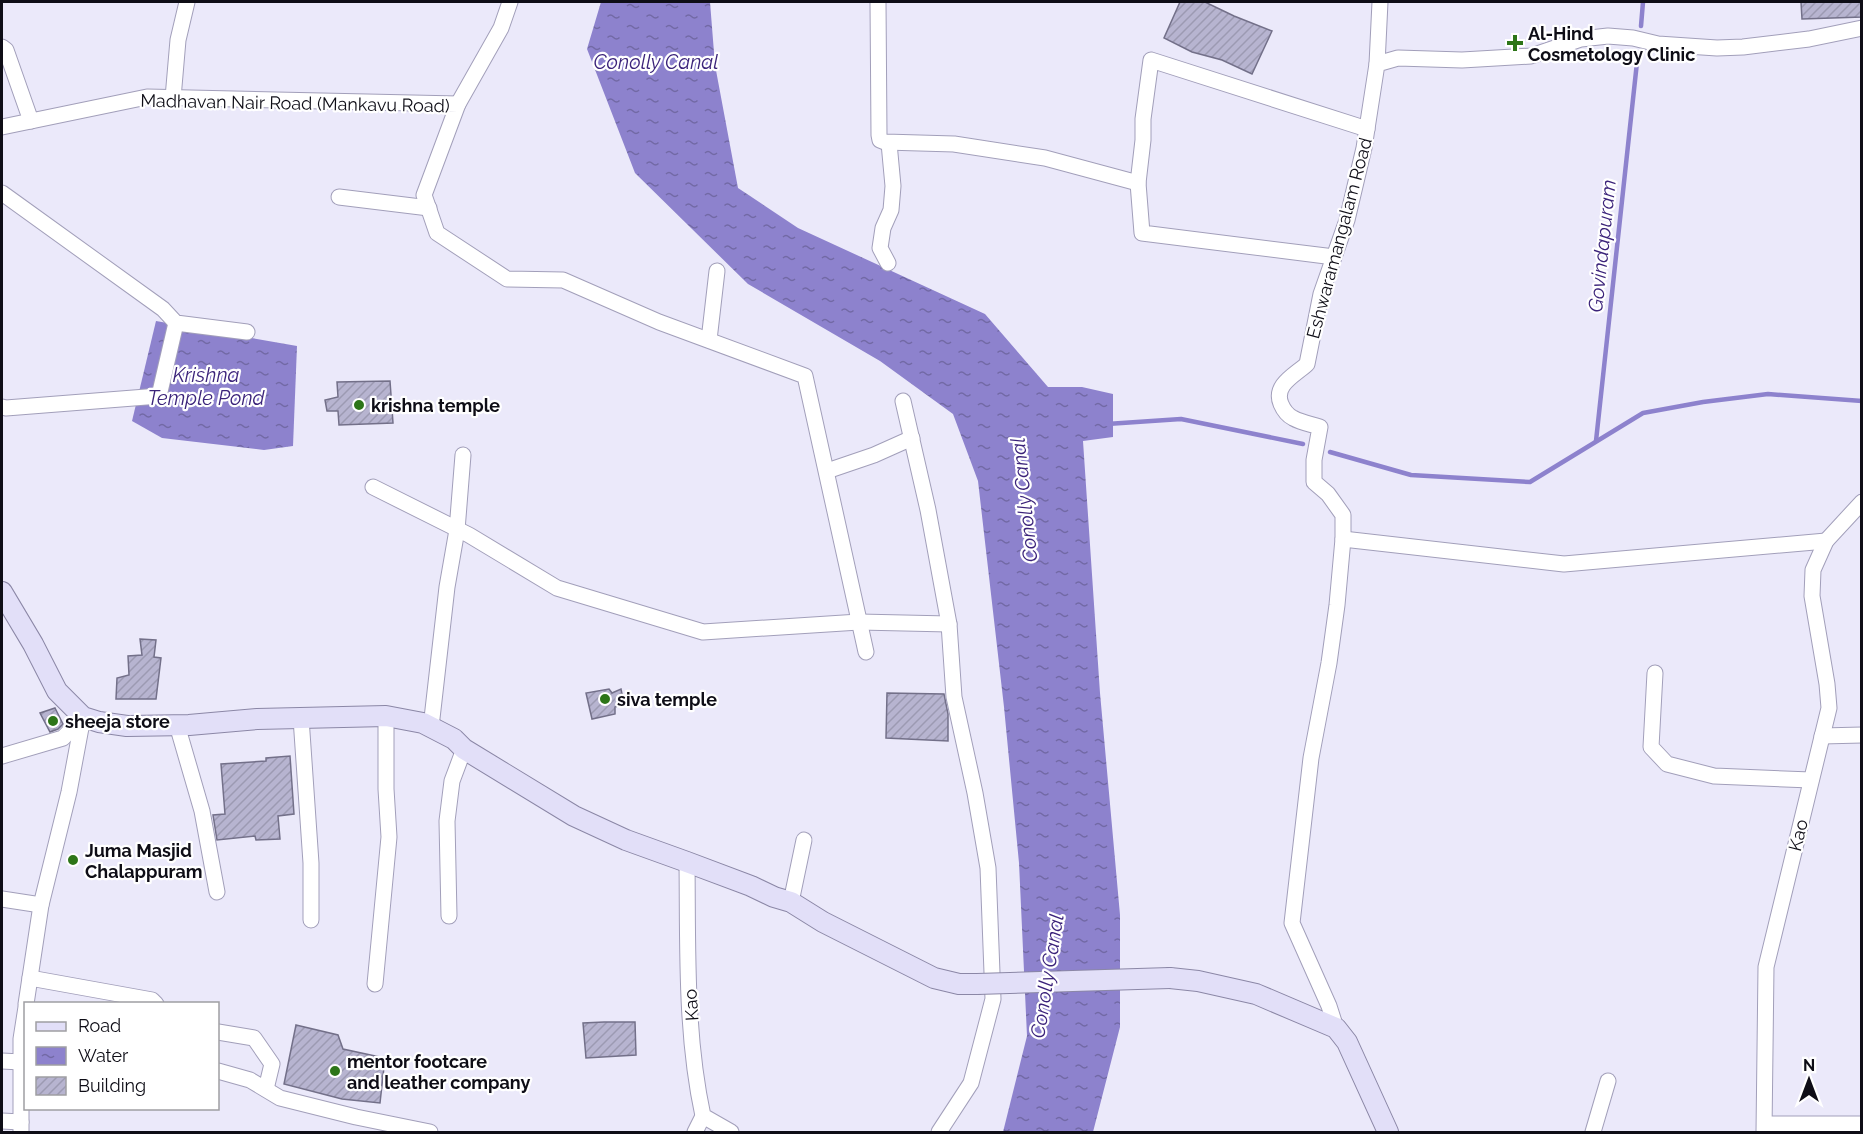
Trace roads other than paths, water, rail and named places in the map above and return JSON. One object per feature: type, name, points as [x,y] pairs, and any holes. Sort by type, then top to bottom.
[{"type":"main road","points":[[2,592],[33,644],[57,691],[83,717],[127,726],[177,725],[257,718],[386,716],[411,719],[454,739],[464,749],[574,816],[626,840],[791,902],[823,922],[934,978],[959,984],[977,984],[1170,978],[1198,981],[1256,994],[1336,1028],[1347,1042],[1388,1132]]},
{"type":"street","points":[[173,98],[178,40],[188,2]]},
{"type":"street","points":[[458,104],[501,28],[510,2]]},
{"type":"street","points":[[878,2],[880,140],[889,143],[954,144],[1045,158],[1138,183]]},
{"type":"street","name":"Eshwaramangalam Road","points":[[1343,539],[1343,515],[1328,494],[1314,482],[1314,460],[1320,427],[1287,415],[1279,395],[1288,379],[1307,364],[1321,294],[1347,220],[1367,129],[1377,64],[1380,2]]},
{"type":"street","points":[[1377,64],[1398,58],[1462,60],[1530,56],[1581,39],[1608,36],[1634,38],[1658,44],[1717,48],[1809,39],[1862,28]]},
{"type":"street","points":[[2,47],[6,50],[31,121]]},
{"type":"street","points":[[1334,257],[1142,233],[1138,183],[1143,119],[1152,60],[1367,129]]},
{"type":"street","name":"Madhavan Nair Road (Mankavu Road)","points":[[2,127],[147,97],[458,104],[424,195],[437,233],[507,279],[563,280],[659,322],[805,376],[866,652]]},
{"type":"street","points":[[888,263],[880,248],[883,228],[891,210],[893,186],[889,143]]},
{"type":"street","points":[[2,193],[163,309],[176,323],[247,332]]},
{"type":"street","points":[[339,197],[429,208]]},
{"type":"street","points":[[709,340],[717,271]]},
{"type":"street","points":[[2,407],[159,396],[176,323]]},
{"type":"street","points":[[903,401],[928,510],[949,624],[954,697],[975,793],[988,868],[993,999],[971,1083],[939,1132]]},
{"type":"street","points":[[827,471],[874,455],[912,438]]},
{"type":"street","points":[[430,727],[447,587],[457,530],[463,456]]},
{"type":"street","points":[[373,487],[469,535],[557,588],[703,632],[859,622],[949,624]]},
{"type":"street","name":"Kao","points":[[1765,1128],[1766,968],[1828,708],[1827,684],[1812,596],[1813,570],[1826,541],[1862,502]]},
{"type":"street","points":[[1336,1028],[1329,1006],[1292,923],[1311,758],[1329,663],[1343,539],[1564,564],[1826,541]]},
{"type":"street","points":[[1655,673],[1651,747],[1667,764],[1714,776],[1811,780]]},
{"type":"street","points":[[375,984],[389,837],[386,789],[386,716]]},
{"type":"street","points":[[2,756],[63,738],[83,717]]},
{"type":"street","points":[[26,1002],[41,905],[69,792],[83,717]]},
{"type":"street","points":[[301,718],[311,863],[311,920]]},
{"type":"street","points":[[177,725],[202,811],[217,892]]},
{"type":"street","points":[[1822,736],[1862,735]]},
{"type":"street","points":[[450,916],[447,821],[452,781],[464,749]]},
{"type":"street","points":[[791,902],[804,840]]},
{"type":"street","name":"Kao","points":[[687,862],[689,982],[694,1058],[703,1116]]},
{"type":"street","points":[[2,899],[41,905]]},
{"type":"street","points":[[30,978],[154,1002]]},
{"type":"street","points":[[219,1032],[254,1038],[272,1064],[266,1089]]},
{"type":"street","points":[[2,1120],[21,1127],[23,1039]]},
{"type":"street","points":[[2,1061],[21,1062]]},
{"type":"street","points":[[219,1071],[250,1080],[280,1098],[430,1132]]},
{"type":"street","points":[[1593,1132],[1608,1081]]},
{"type":"street","points":[[695,1132],[703,1116],[730,1132]]},
{"type":"street","points":[[1765,1128],[1862,1124]]},
{"type":"water","name":"Conolly Canal","points":[[601,2],[710,2],[715,65],[738,188],[798,228],[985,314],[1048,387],[1082,387],[1113,394],[1113,437],[1083,441],[1100,693],[1120,915],[1120,1027],[1093,1132],[1003,1132],[1027,1036],[1019,863],[978,481],[953,414],[880,361],[748,284],[635,173],[587,49]]},
{"type":"water","name":"Krishna Temple Pond","points":[[156,321],[297,346],[293,446],[264,450],[162,438],[132,421]]},
{"type":"waterway","name":"Govindapuram","points":[[1641,26],[1643,2]]},
{"type":"waterway","name":"Govindapuram","points":[[1596,441],[1638,53]]},
{"type":"waterway","name":"Govindapuram","points":[[1330,452],[1411,475],[1530,482],[1643,413],[1703,402],[1768,394],[1862,401]]},
{"type":"waterway","points":[[1107,424],[1181,419],[1303,444]]},
{"type":"place","name":"Al-Hind Cosmetology Clinic","points":[[1515,43]]},
{"type":"place","name":"krishna temple","points":[[359,405]]},
{"type":"place","name":"siva temple","points":[[605,699]]},
{"type":"place","name":"sheeja store","points":[[53,721]]},
{"type":"place","name":"Juma Masjid Chalappuram","points":[[73,860]]},
{"type":"place","name":"mentor footcare and leather company","points":[[335,1071]]}]
